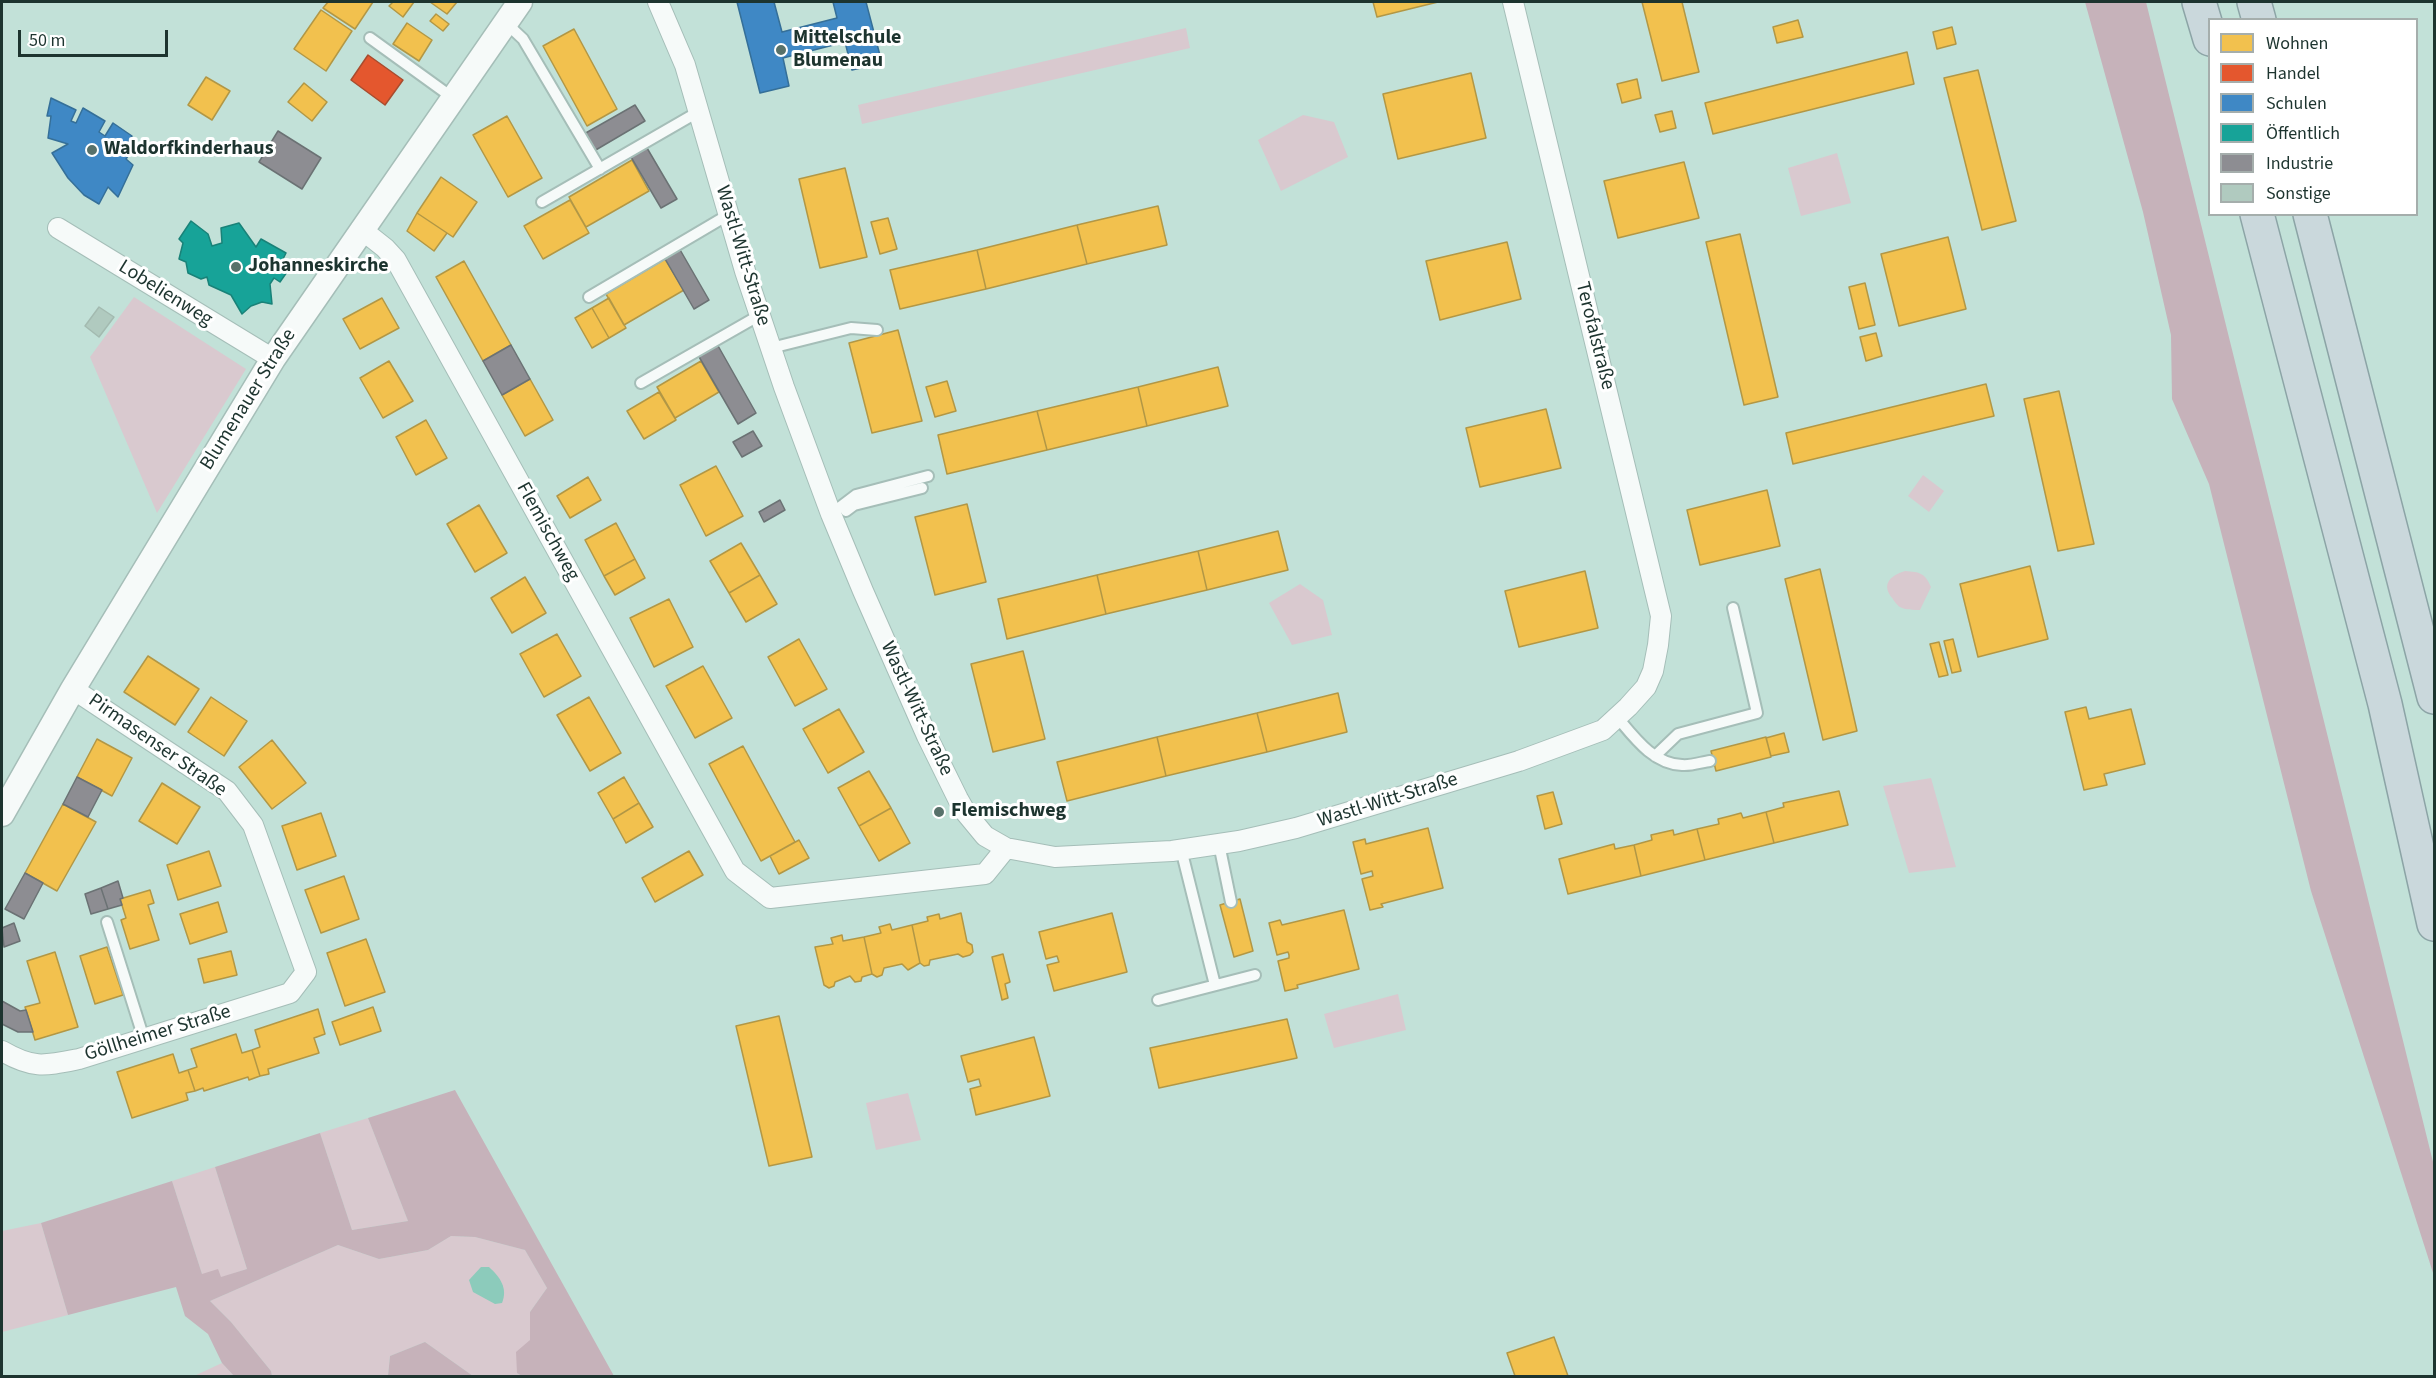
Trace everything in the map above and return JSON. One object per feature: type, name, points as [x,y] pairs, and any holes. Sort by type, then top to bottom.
[{"type":"highway","points":[[2199,2],[2208,32]]},
{"type":"highway","points":[[2254,2],[2258,18]]},
{"type":"highway","points":[[2258,216],[2382,692],[2434,924]]},
{"type":"highway","points":[[2311,216],[2434,697]]},
{"type":"street","name":"Blumenauer Straße","points":[[2,814],[73,689],[273,359],[520,2]]},
{"type":"street","name":"Wastl-Witt-Straße","points":[[658,2],[685,65],[759,315],[833,517],[894,663],[958,799],[985,836],[1006,848],[1055,857],[1116,855],[1181,849],[1219,844],[1296,828],[1519,761],[1603,730],[1646,687],[1653,671]]},
{"type":"street","name":"Terofalstraße","points":[[1513,2],[1659,606],[1661,616],[1659,645],[1653,671]]},
{"type":"street","name":"Lobelienweg","points":[[58,228],[273,359]]},
{"type":"street","name":"Flemischweg","points":[[361,229],[396,260],[735,871],[770,898],[985,874],[1006,848]]},
{"type":"street","name":"Pirmasenser Straße","points":[[73,689],[227,791],[253,825],[306,972]]},
{"type":"street","name":"Göllheimer Straße","points":[[2,1051],[18,1060],[43,1066],[79,1059],[290,993],[306,972]]},
{"type":"lane","points":[[506,23],[523,39],[600,169]]},
{"type":"lane","points":[[370,38],[453,98]]},
{"type":"lane","points":[[542,202],[698,112]]},
{"type":"lane","points":[[589,297],[728,215]]},
{"type":"lane","points":[[641,383],[759,315]]},
{"type":"lane","points":[[771,348],[851,328],[877,330]]},
{"type":"lane","points":[[833,517],[856,495],[928,476]]},
{"type":"lane","points":[[833,517],[854,505],[922,488]]},
{"type":"lane","points":[[1655,756],[1678,734],[1757,713],[1733,608]]},
{"type":"lane","points":[[1617,717],[1642,746],[1655,756],[1682,766],[1710,760]]},
{"type":"lane","points":[[1219,844],[1231,902]]},
{"type":"lane","points":[[1181,849],[1215,985]]},
{"type":"lane","points":[[107,922],[144,1040]]},
{"type":"lane","points":[[1158,1000],[1255,975]]},
{"type":"shaded area","points":[[2085,2],[2146,2],[2434,1166],[2434,1276],[2311,891],[2209,484],[2172,399],[2171,335],[2143,212]]},
{"type":"shaded area","points":[[1186,28],[1190,48],[862,124],[858,105]]},
{"type":"shaded area","points":[[1303,115],[1334,122],[1348,157],[1281,191],[1258,140]]},
{"type":"shaded area","points":[[1837,153],[1851,203],[1801,216],[1788,168]]},
{"type":"shaded area","points":[[134,297],[246,369],[157,513],[90,357]]},
{"type":"shaded area","points":[[1923,475],[1944,491],[1929,512],[1908,496]]},
{"type":"shaded area","points":[[1905,571],[1921,574],[1931,587],[1920,610],[1899,607],[1889,594],[1888,582]]},
{"type":"shaded area","points":[[1300,584],[1323,600],[1332,635],[1292,645],[1269,603]]},
{"type":"shaded area","points":[[1931,778],[1956,867],[1909,873],[1883,786]]},
{"type":"shaded area","points":[[1398,994],[1406,1030],[1334,1048],[1324,1014]]},
{"type":"shaded area","points":[[455,1090],[614,1376],[522,1376],[517,1373],[516,1352],[530,1340],[530,1312],[547,1288],[525,1250],[475,1237],[451,1236],[428,1250],[379,1259],[338,1245],[210,1301],[231,1322],[271,1371],[272,1376],[234,1376],[222,1363],[208,1334],[185,1316],[176,1287],[68,1315],[41,1223],[172,1181],[202,1274],[218,1269],[221,1277],[247,1269],[215,1167],[320,1133],[352,1230],[408,1221],[368,1118]]},
{"type":"shaded area","points":[[908,1093],[921,1140],[876,1150],[866,1103]]},
{"type":"shaded area","points":[[368,1118],[408,1221],[352,1230],[320,1133]]},
{"type":"shaded area","points":[[215,1167],[247,1269],[220,1278],[202,1274],[172,1181]]},
{"type":"shaded area","points":[[41,1223],[68,1315],[2,1332],[2,1231]]},
{"type":"shaded area","points":[[451,1236],[475,1237],[525,1250],[547,1288],[530,1312],[530,1340],[517,1373],[522,1376],[473,1376],[425,1342],[390,1356],[388,1376],[272,1376],[271,1371],[231,1322],[210,1301],[338,1245],[379,1259],[428,1250]]},
{"type":"shaded area","points":[[481,1267],[489,1267],[500,1279],[504,1292],[502,1303],[495,1304],[473,1292],[469,1280]]},
{"type":"shaded area","points":[[425,1342],[473,1376],[388,1376],[390,1356]]},
{"type":"shaded area","points":[[222,1363],[234,1376],[194,1376]]},
{"type":"building: Wohnen","points":[[328,2],[373,2],[355,29],[323,8]]},
{"type":"building: Wohnen","points":[[393,2],[414,2],[403,17],[389,6]]},
{"type":"building: Wohnen","points":[[430,2],[457,2],[447,14]]},
{"type":"building: Wohnen","points":[[1373,2],[1438,2],[1377,17]]},
{"type":"building: Wohnen","points":[[1642,2],[1682,2],[1699,72],[1662,81]]},
{"type":"building: Wohnen","points":[[321,10],[352,31],[326,71],[294,49]]},
{"type":"building: Wohnen","points":[[436,14],[449,24],[443,31],[430,21]]},
{"type":"building: Wohnen","points":[[1798,20],[1803,37],[1777,43],[1773,27]]},
{"type":"building: Wohnen","points":[[407,23],[432,40],[419,61],[393,44]]},
{"type":"building: Wohnen","points":[[1952,27],[1956,44],[1937,49],[1933,32]]},
{"type":"building: Wohnen","points":[[574,29],[617,109],[587,126],[543,46]]},
{"type":"building: Wohnen","points":[[1907,52],[1914,84],[1713,134],[1705,103]]},
{"type":"building: Wohnen","points":[[1978,70],[2016,221],[1982,230],[1944,78]]},
{"type":"building: Wohnen","points":[[1471,73],[1486,138],[1398,159],[1383,94]]},
{"type":"building: Wohnen","points":[[206,77],[230,91],[212,120],[188,105]]},
{"type":"building: Wohnen","points":[[1637,79],[1641,98],[1622,103],[1617,84]]},
{"type":"building: Wohnen","points":[[304,83],[327,102],[312,121],[288,102]]},
{"type":"building: Wohnen","points":[[1672,111],[1676,128],[1660,132],[1655,115]]},
{"type":"building: Wohnen","points":[[507,116],[542,178],[508,197],[473,135]]},
{"type":"building: Wohnen","points":[[632,160],[649,191],[586,227],[569,197]]},
{"type":"building: Wohnen","points":[[1684,162],[1699,218],[1618,238],[1604,181]]},
{"type":"building: Wohnen","points":[[845,168],[867,257],[820,268],[799,179]]},
{"type":"building: Wohnen","points":[[441,177],[477,202],[453,237],[417,213]]},
{"type":"building: Wohnen","points":[[570,200],[589,233],[543,259],[524,226]]},
{"type":"building: Wohnen","points":[[1158,206],[1167,245],[1087,264],[1077,225]]},
{"type":"building: Wohnen","points":[[417,213],[447,233],[434,251],[407,231]]},
{"type":"building: Wohnen","points":[[888,218],[897,249],[880,254],[871,222]]},
{"type":"building: Wohnen","points":[[1077,225],[1087,264],[986,289],[977,250]]},
{"type":"building: Wohnen","points":[[1740,234],[1778,397],[1744,405],[1706,242]]},
{"type":"building: Wohnen","points":[[1948,237],[1966,309],[1899,326],[1881,254]]},
{"type":"building: Wohnen","points":[[1507,242],[1521,299],[1440,320],[1426,261]]},
{"type":"building: Wohnen","points":[[977,250],[986,289],[900,309],[890,270]]},
{"type":"building: Wohnen","points":[[665,259],[684,290],[624,325],[606,294]]},
{"type":"building: Wohnen","points":[[464,261],[511,345],[483,361],[436,277]]},
{"type":"building: Wohnen","points":[[1865,283],[1875,325],[1859,329],[1849,287]]},
{"type":"building: Wohnen","points":[[382,298],[399,328],[360,349],[343,319]]},
{"type":"building: Wohnen","points":[[609,298],[626,328],[609,338],[592,308]]},
{"type":"building: Wohnen","points":[[592,308],[609,338],[592,348],[575,318]]},
{"type":"building: Wohnen","points":[[898,330],[922,421],[872,433],[849,343]]},
{"type":"building: Wohnen","points":[[1876,333],[1882,356],[1866,361],[1860,337]]},
{"type":"building: Wohnen","points":[[389,361],[413,401],[383,418],[360,378]]},
{"type":"building: Wohnen","points":[[701,361],[719,392],[675,418],[657,387]]},
{"type":"building: Wohnen","points":[[1218,367],[1228,406],[1147,426],[1138,387]]},
{"type":"building: Wohnen","points":[[530,379],[553,420],[525,436],[502,395]]},
{"type":"building: Wohnen","points":[[947,381],[956,411],[935,417],[926,387]]},
{"type":"building: Wohnen","points":[[1986,384],[1994,416],[1793,464],[1786,433]]},
{"type":"building: Wohnen","points":[[1138,387],[1147,426],[1047,450],[1037,411]]},
{"type":"building: Wohnen","points":[[2059,391],[2094,544],[2058,551],[2024,399]]},
{"type":"building: Wohnen","points":[[659,392],[676,420],[644,439],[627,411]]},
{"type":"building: Wohnen","points":[[1546,409],[1561,468],[1480,487],[1466,428]]},
{"type":"building: Wohnen","points":[[1037,411],[1047,450],[947,474],[938,435]]},
{"type":"building: Wohnen","points":[[426,420],[447,458],[416,475],[396,437]]},
{"type":"building: Wohnen","points":[[716,466],[743,516],[706,536],[680,485]]},
{"type":"building: Wohnen","points":[[588,477],[601,500],[570,518],[557,496]]},
{"type":"building: Wohnen","points":[[1767,490],[1780,546],[1700,565],[1687,510]]},
{"type":"building: Wohnen","points":[[967,504],[986,582],[935,595],[915,517]]},
{"type":"building: Wohnen","points":[[479,505],[507,553],[475,572],[447,524]]},
{"type":"building: Wohnen","points":[[616,523],[635,559],[604,576],[585,540]]},
{"type":"building: Wohnen","points":[[1278,531],[1288,570],[1207,590],[1198,551]]},
{"type":"building: Wohnen","points":[[741,543],[760,575],[729,593],[710,561]]},
{"type":"building: Wohnen","points":[[1198,551],[1207,590],[1106,614],[1097,575]]},
{"type":"building: Wohnen","points":[[635,559],[645,578],[615,595],[604,576]]},
{"type":"building: Wohnen","points":[[2030,566],[2048,639],[1978,657],[1960,584]]},
{"type":"building: Wohnen","points":[[1820,569],[1857,731],[1823,740],[1785,579]]},
{"type":"building: Wohnen","points":[[1585,571],[1598,628],[1519,647],[1505,591]]},
{"type":"building: Wohnen","points":[[760,575],[777,604],[746,622],[729,593]]},
{"type":"building: Wohnen","points":[[1097,575],[1106,614],[1007,639],[998,599]]},
{"type":"building: Wohnen","points":[[525,577],[546,613],[512,633],[491,598]]},
{"type":"building: Wohnen","points":[[669,599],[693,647],[654,667],[630,618]]},
{"type":"building: Wohnen","points":[[557,634],[581,676],[544,697],[520,654]]},
{"type":"building: Wohnen","points":[[799,639],[827,689],[795,706],[768,657]]},
{"type":"building: Wohnen","points":[[1953,639],[1961,671],[1952,673],[1944,641]]},
{"type":"building: Wohnen","points":[[1939,642],[1948,675],[1939,677],[1930,644]]},
{"type":"building: Wohnen","points":[[1023,651],[1045,739],[993,752],[971,664]]},
{"type":"building: Wohnen","points":[[148,656],[199,689],[175,725],[124,692]]},
{"type":"building: Wohnen","points":[[703,666],[732,718],[695,738],[666,686]]},
{"type":"building: Wohnen","points":[[1338,693],[1347,732],[1267,752],[1257,713]]},
{"type":"building: Wohnen","points":[[211,697],[247,721],[224,756],[188,732]]},
{"type":"building: Wohnen","points":[[589,697],[621,753],[590,771],[557,715]]},
{"type":"building: Wohnen","points":[[2086,707],[2089,719],[2131,709],[2145,764],[2104,774],[2107,785],[2084,790],[2065,712]]},
{"type":"building: Wohnen","points":[[839,709],[864,752],[828,773],[803,729]]},
{"type":"building: Wohnen","points":[[1257,713],[1267,752],[1166,776],[1157,737]]},
{"type":"building: Wohnen","points":[[1784,733],[1789,752],[1771,756],[1766,738]]},
{"type":"building: Wohnen","points":[[1157,737],[1166,776],[1067,801],[1057,762]]},
{"type":"building: Wohnen","points":[[1766,737],[1771,757],[1716,771],[1711,751]]},
{"type":"building: Wohnen","points":[[97,739],[132,758],[112,796],[77,777]]},
{"type":"building: Wohnen","points":[[272,740],[306,783],[272,809],[239,767]]},
{"type":"building: Wohnen","points":[[743,746],[795,842],[761,861],[709,764]]},
{"type":"building: Wohnen","points":[[869,771],[891,808],[859,826],[838,788]]},
{"type":"building: Wohnen","points":[[624,777],[639,803],[613,819],[598,793]]},
{"type":"building: Wohnen","points":[[162,783],[200,807],[177,844],[139,821]]},
{"type":"building: Wohnen","points":[[1839,791],[1848,825],[1774,843],[1766,812],[1784,807],[1783,803]]},
{"type":"building: Wohnen","points":[[1553,792],[1562,824],[1545,829],[1537,796]]},
{"type":"building: Wohnen","points":[[639,803],[653,827],[626,843],[613,819]]},
{"type":"building: Wohnen","points":[[63,804],[96,822],[57,891],[25,873]]},
{"type":"building: Wohnen","points":[[891,808],[910,843],[879,861],[859,826]]},
{"type":"building: Wohnen","points":[[1766,812],[1774,843],[1705,860],[1697,829],[1719,824],[1718,819],[1741,813],[1743,818]]},
{"type":"building: Wohnen","points":[[321,813],[336,856],[297,870],[282,826]]},
{"type":"building: Wohnen","points":[[1428,828],[1443,888],[1381,904],[1383,907],[1370,910],[1362,879],[1373,876],[1372,871],[1361,874],[1353,842],[1365,839],[1366,844]]},
{"type":"building: Wohnen","points":[[1697,829],[1705,860],[1641,876],[1634,845],[1652,840],[1651,835],[1673,830],[1674,835]]},
{"type":"building: Wohnen","points":[[799,840],[809,858],[779,874],[770,856]]},
{"type":"building: Wohnen","points":[[1614,844],[1615,849],[1634,845],[1641,876],[1568,894],[1559,859]]},
{"type":"building: Wohnen","points":[[209,851],[221,886],[178,900],[167,865]]},
{"type":"building: Wohnen","points":[[689,851],[703,875],[655,902],[642,878]]},
{"type":"building: Wohnen","points":[[344,876],[359,919],[321,933],[305,890]]},
{"type":"building: Wohnen","points":[[150,890],[154,903],[148,905],[159,940],[130,949],[121,920],[126,918],[120,899]]},
{"type":"building: Wohnen","points":[[1240,899],[1253,951],[1234,957],[1220,905]]},
{"type":"building: Wohnen","points":[[218,902],[227,932],[190,944],[180,914]]},
{"type":"building: Wohnen","points":[[1344,910],[1359,969],[1297,985],[1298,988],[1285,991],[1278,961],[1289,958],[1289,955],[1288,952],[1277,955],[1269,923],[1280,920],[1282,925]]},
{"type":"building: Wohnen","points":[[961,913],[967,942],[972,945],[973,952],[963,957],[958,954],[930,960],[929,965],[924,966],[920,963],[912,925],[928,921],[927,917],[939,914],[940,919]]},
{"type":"building: Wohnen","points":[[1112,913],[1127,972],[1054,991],[1047,965],[1059,962],[1057,956],[1046,959],[1039,932]]},
{"type":"building: Wohnen","points":[[890,924],[892,930],[912,925],[920,963],[908,970],[902,964],[884,968],[882,975],[877,977],[872,974],[864,937],[881,933],[879,927]]},
{"type":"building: Wohnen","points":[[842,935],[843,941],[864,937],[872,974],[855,982],[850,976],[835,982],[834,986],[829,988],[824,985],[815,947],[833,944],[831,938]]},
{"type":"building: Wohnen","points":[[366,939],[385,992],[345,1006],[327,953]]},
{"type":"building: Wohnen","points":[[107,947],[123,995],[95,1004],[80,956]]},
{"type":"building: Wohnen","points":[[231,951],[237,975],[204,983],[198,959]]},
{"type":"building: Wohnen","points":[[55,952],[78,1027],[35,1040],[25,1007],[40,1003],[27,961]]},
{"type":"building: Wohnen","points":[[1003,954],[1010,982],[1005,984],[1008,998],[1002,1000],[992,957]]},
{"type":"building: Wohnen","points":[[373,1007],[381,1031],[340,1045],[332,1022]]},
{"type":"building: Wohnen","points":[[318,1009],[325,1034],[314,1038],[319,1053],[268,1069],[269,1074],[260,1076],[252,1050],[260,1047],[255,1030]]},
{"type":"building: Wohnen","points":[[779,1016],[812,1157],[769,1166],[736,1026]]},
{"type":"building: Wohnen","points":[[1287,1019],[1297,1058],[1159,1088],[1150,1048]]},
{"type":"building: Wohnen","points":[[236,1034],[242,1053],[252,1050],[260,1076],[249,1080],[248,1077],[204,1091],[203,1088],[195,1091],[188,1070],[197,1067],[191,1049]]},
{"type":"building: Wohnen","points":[[1034,1037],[1050,1096],[976,1115],[970,1089],[981,1086],[979,1079],[968,1082],[961,1056]]},
{"type":"building: Wohnen","points":[[173,1054],[179,1073],[188,1070],[195,1091],[186,1093],[188,1100],[132,1118],[117,1072]]},
{"type":"building: Wohnen","points":[[1554,1337],[1568,1376],[1515,1376],[1507,1353]]},
{"type":"building: Handel","points":[[368,55],[403,80],[385,105],[351,80]]},
{"type":"building: Schulen","name":"Mittelschule Blumenau","points":[[737,2],[774,2],[782,32],[837,18],[833,2],[866,2],[882,63],[852,70],[845,42],[783,58],[789,86],[760,93]]},
{"type":"building: Schulen","name":"Waldorfkinderhaus","points":[[51,98],[76,110],[71,121],[76,123],[83,108],[105,121],[99,132],[105,136],[113,123],[132,136],[124,148],[130,153],[126,159],[133,165],[118,197],[108,187],[99,204],[84,195],[68,178],[52,153],[68,144],[48,138],[51,116],[47,116]]},
{"type":"building: Öffentlich","name":"Johanneskirche","points":[[191,221],[208,234],[212,246],[222,243],[221,228],[239,223],[256,247],[261,239],[286,253],[283,259],[287,272],[280,282],[274,278],[270,284],[272,304],[262,302],[251,306],[242,314],[231,295],[209,285],[207,277],[201,279],[188,273],[186,262],[179,259],[183,243],[179,239]]},
{"type":"building: Industrie","points":[[635,105],[645,121],[594,151],[584,134]]},
{"type":"building: Industrie","points":[[278,131],[321,158],[302,189],[259,162]]},
{"type":"building: Industrie","points":[[647,148],[677,199],[661,208],[631,157]]},
{"type":"building: Industrie","points":[[679,248],[709,300],[694,309],[664,257]]},
{"type":"building: Industrie","points":[[717,344],[756,413],[738,424],[698,355]]},
{"type":"building: Industrie","points":[[511,345],[530,379],[502,395],[483,361]]},
{"type":"building: Industrie","points":[[753,431],[762,446],[742,457],[733,442]]},
{"type":"building: Industrie","points":[[780,500],[785,510],[764,522],[759,512]]},
{"type":"building: Industrie","points":[[77,777],[102,790],[88,817],[63,804]]},
{"type":"building: Industrie","points":[[25,873],[43,883],[24,919],[5,909]]},
{"type":"building: Industrie","points":[[118,881],[123,898],[120,899],[122,905],[108,909],[101,888]]},
{"type":"building: Industrie","points":[[101,888],[108,909],[91,914],[85,894]]},
{"type":"building: Industrie","points":[[14,923],[20,941],[4,947],[2,928]]},
{"type":"building: Industrie","points":[[2,1001],[20,1011],[26,1010],[33,1032],[18,1032],[2,1024]]},
{"type":"building: Sonstige","points":[[99,307],[114,317],[99,337],[85,326]]},
{"type":"place","name":"Mittelschule Blumenau","points":[[781,50]]},
{"type":"place","name":"Waldorfkinderhaus","points":[[92,150]]},
{"type":"place","name":"Johanneskirche","points":[[236,267]]},
{"type":"place","name":"Flemischweg","points":[[939,812]]}]
